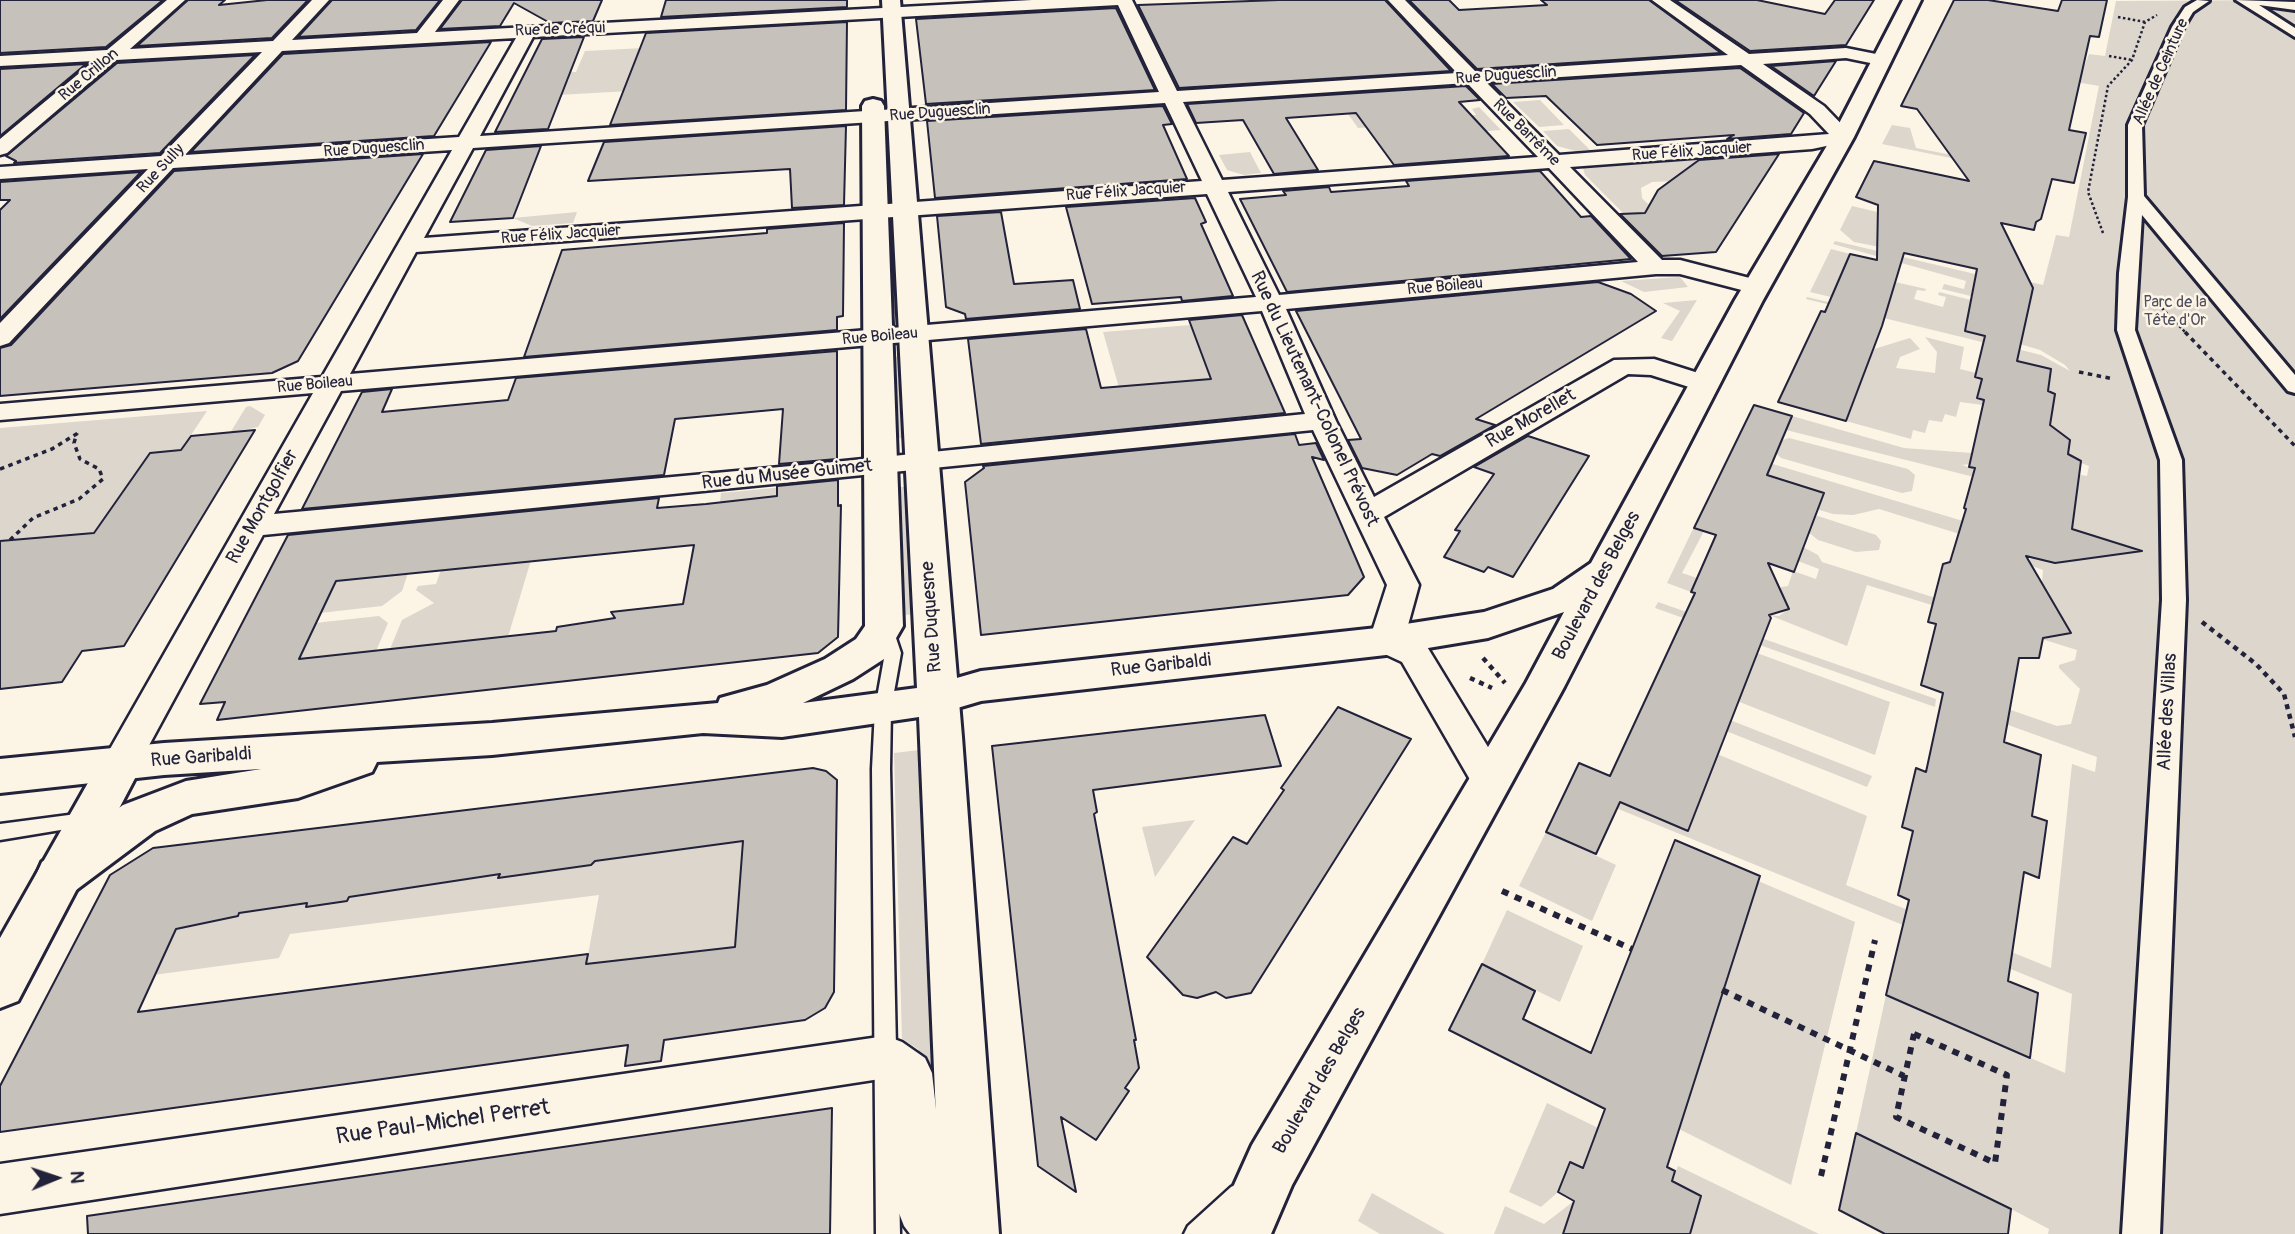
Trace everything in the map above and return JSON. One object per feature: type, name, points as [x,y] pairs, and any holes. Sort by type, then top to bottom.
[{"type":"main road","name":"Boulevard des Belges","points":[[1241,1234],[1272,1165],[1533,705],[1704,384],[1843,137],[1880,60],[1914,0]]},
{"type":"main road","points":[[872,61],[881,7]]},
{"type":"main road","name":"Rue Duquesne","points":[[881,7],[898,115],[880,337],[884,626]]},
{"type":"main road","name":"Rue Duquesne","points":[[873,87],[873,117],[913,335],[970,1234]]},
{"type":"main road","name":"Rue Garibaldi","points":[[0,776],[121,763],[492,739],[703,718],[782,721],[883,709],[990,685],[1386,641],[1488,625],[1566,598],[1607,569]]},
{"type":"main road","name":"Rue Garibaldi","points":[[703,718],[779,697],[839,669],[870,649],[884,626]]},
{"type":"main road","name":"Rue Garibaldi","points":[[59,876],[139,818],[186,798],[298,780],[402,745]]},
{"type":"main road","name":"Rue Montgolfier","points":[[0,985],[121,763]]},
{"type":"street","name":"Rue Crillon","points":[[0,149],[177,0]]},
{"type":"street","name":"Rue Sully","points":[[0,338],[321,0]]},
{"type":"street","points":[[423,37],[451,0]]},
{"type":"street","name":"Rue de Créqui","points":[[0,61],[528,31],[643,18],[1122,0]]},
{"type":"street","name":"Rue du Lieutenant-Colonel Prévost","points":[[1122,0],[1271,303],[1322,421],[1403,585],[1386,641]]},
{"type":"street","name":"Rue Barrême","points":[[1396,0],[1656,267]]},
{"type":"street","points":[[1660,0],[1817,110],[1843,137]]},
{"type":"street","points":[[2244,0],[2295,6]]},
{"type":"street","points":[[2244,0],[2295,33]]},
{"type":"street","name":"Allée de Ceinture","points":[[2136,197],[2135,125],[2178,27],[2189,10],[2207,1]]},
{"type":"street","name":"Rue Montgolfier","points":[[121,763],[528,31]]},
{"type":"street","name":"Rue Duguesclin","points":[[0,173],[1846,53],[1880,60]]},
{"type":"street","name":"Rue Félix Jacquier","points":[[409,246],[1812,143],[1843,137]]},
{"type":"street","points":[[2136,197],[2295,387]]},
{"type":"street","name":"Allée des Villas","points":[[2136,197],[2128,272],[2126,330],[2171,460],[2174,600],[2141,1234]]},
{"type":"street","name":"Rue Boileau","points":[[0,412],[913,335],[1656,267],[1679,267],[1757,287]]},
{"type":"street","name":"Rue Morellet","points":[[1367,514],[1623,366],[1654,367],[1704,384]]},
{"type":"street","name":"Rue du Musée Guimet","points":[[253,526],[573,497],[1322,421]]},
{"type":"street","points":[[1386,641],[1415,654],[1489,780]]},
{"type":"street","points":[[886,1057],[909,1073],[922,1208],[940,1234]]},
{"type":"street","name":"Rue Paul-Michel Perret","points":[[0,1189],[886,1057]]},
{"type":"lane","name":"Rue Duquesne","points":[[884,626],[893,653],[883,709],[888,1234]]},
{"type":"lane","points":[[0,832],[90,819]]},
{"type":"lane","name":"Boulevard des Belges","points":[[1196,1234],[1272,1165]]},
{"type":"path","points":[[2118,17],[2178,27]]},
{"type":"path","points":[[0,469],[52,449],[77,433],[103,403]]},
{"type":"path","points":[[10,540],[33,518],[79,499],[103,479],[99,469],[80,458],[74,443],[77,433]]},
{"type":"path","points":[[2174,600],[2256,664],[2284,694],[2295,737]]},
{"type":"path","points":[[1479,654],[1501,680],[1533,705]]},
{"type":"path","points":[[1467,677],[1492,688]]},
{"type":"path","points":[[1502,891],[1632,949]]},
{"type":"path","points":[[1821,1176],[1875,940]]},
{"type":"path","points":[[1722,990],[1904,1076]]},
{"type":"path","points":[[1914,1034],[2007,1074],[1995,1163],[1896,1117],[1904,1076],[1914,1034]]},
{"type":"green space","name":"Parc de la Tête d'Or","points":[[2295,0],[2295,1234],[2048,1234],[2049,1229],[2011,1209],[1856,1133],[1886,995],[2065,1073],[2072,994],[1567,788],[1570,781],[1683,828],[1717,754],[1867,816],[1846,885],[2051,968],[2072,764],[2095,772],[2097,757],[1975,713],[1979,699],[2057,726],[2071,724],[2080,689],[2059,665],[2075,660],[2077,650],[1867,585],[1847,646],[1769,615],[1779,616],[1789,609],[1785,601],[1777,597],[1781,587],[1788,586],[1793,571],[1816,579],[1819,569],[1798,561],[1803,547],[1818,555],[1822,562],[1942,600],[2066,628],[2060,614],[2040,607],[2043,570],[2029,565],[2033,548],[2081,560],[2091,558],[2095,540],[2088,534],[2060,525],[2070,473],[2087,476],[2089,466],[2068,458],[2070,441],[2062,434],[1983,405],[1960,402],[1956,417],[1945,414],[1942,422],[1929,420],[1925,433],[1913,430],[1911,439],[1846,421],[1874,349],[1910,338],[1920,349],[1900,357],[1896,368],[1935,373],[1937,352],[1925,337],[1964,347],[1960,369],[1976,373],[1974,377],[1982,379],[1978,398],[2051,418],[2055,394],[2048,392],[2051,370],[1981,351],[1982,342],[1806,299],[1807,297],[1879,314],[1895,282],[1926,289],[1917,290],[1914,299],[1943,307],[1946,297],[1938,295],[1939,292],[1971,300],[1973,309],[1969,309],[1968,313],[2009,342],[2009,347],[2041,355],[2070,371],[2040,350],[2020,344],[2031,296],[1975,297],[1942,289],[1944,284],[1964,289],[1966,281],[1833,244],[1835,241],[2009,282],[2009,277],[2043,285],[2056,235],[2069,237],[2099,86],[1985,66],[2031,66],[2082,72],[2089,54],[2105,56],[2116,1]]},
{"type":"green space","points":[[644,48],[629,91],[558,95],[569,79],[566,78],[569,72],[576,72],[585,51]]},
{"type":"green space","points":[[1540,100],[1564,125],[1539,127],[1513,102]]},
{"type":"green space","points":[[1479,107],[1501,130],[1451,134],[1420,123],[1358,128],[1348,114],[1372,112],[1398,120],[1476,115],[1472,109]]},
{"type":"green space","points":[[1892,125],[1910,128],[1916,148],[2023,169],[2035,175],[1882,144]]},
{"type":"green space","points":[[1569,129],[1590,150],[1576,151],[1557,146],[1543,131]]},
{"type":"green space","points":[[1250,152],[1261,173],[1244,175],[1227,170],[1219,155]]},
{"type":"green space","points":[[1695,160],[1704,167],[1674,181],[1652,182],[1641,188],[1642,198],[1672,220],[1642,213],[1624,214],[1585,175],[1583,168]]},
{"type":"green space","points":[[1852,206],[1944,228],[1880,247],[1854,242],[1840,230]]},
{"type":"green space","points":[[577,212],[573,223],[532,226],[513,218]]},
{"type":"green space","points":[[889,224],[895,224],[899,314],[892,314]]},
{"type":"green space","points":[[1831,249],[1850,254],[1831,297],[1810,292]]},
{"type":"green space","points":[[1680,277],[1688,287],[1644,292],[1621,281]]},
{"type":"green space","points":[[1697,300],[1672,341],[1661,338],[1680,311],[1663,303]]},
{"type":"green space","points":[[1191,325],[1211,379],[1134,386],[1130,426],[1103,332]]},
{"type":"green space","points":[[901,356],[905,438],[897,438],[894,357]]},
{"type":"green space","points":[[250,406],[265,415],[258,427],[230,433],[246,407]]},
{"type":"green space","points":[[207,411],[181,450],[150,453],[119,497],[150,495],[0,618],[0,428]]},
{"type":"green space","points":[[1792,416],[1904,448],[1972,453],[1970,464],[1962,465],[1975,469],[1974,477],[1786,430]]},
{"type":"green space","points":[[1789,438],[1908,469],[1915,475],[1912,491],[1902,493],[1781,458],[1776,453],[1783,440]]},
{"type":"green space","points":[[1766,462],[1963,521],[1992,544],[1879,509],[1853,515],[1833,514],[1749,489],[1824,493],[1762,474]]},
{"type":"green space","points":[[816,484],[815,493],[720,502],[721,493]]},
{"type":"green space","points":[[900,487],[907,487],[914,614],[905,615]]},
{"type":"green space","points":[[1818,516],[1876,535],[1881,541],[1879,550],[1856,552],[1818,540],[1807,531],[1812,517]]},
{"type":"green space","points":[[1694,527],[1704,531],[1682,573],[1697,578],[1691,592],[1667,583]]},
{"type":"green space","points":[[531,560],[508,637],[390,649],[402,620],[434,603],[416,590],[418,586],[436,584],[441,570]]},
{"type":"green space","points":[[408,573],[402,591],[382,606],[320,613],[335,581]]},
{"type":"green space","points":[[1658,602],[1936,699],[1935,707],[1655,608]]},
{"type":"green space","points":[[379,616],[388,623],[376,651],[299,659],[315,623]]},
{"type":"green space","points":[[1757,653],[1890,702],[1875,755],[1737,701]]},
{"type":"green space","points":[[1730,720],[1872,776],[1867,787],[1726,731]]},
{"type":"green space","points":[[920,750],[936,1082],[924,1083],[923,1063],[918,1049],[902,1039],[894,753]]},
{"type":"green space","points":[[1195,820],[1155,877],[1142,827]]},
{"type":"green space","points":[[1546,832],[1616,865],[1592,921],[1519,886]]},
{"type":"green space","points":[[744,839],[735,953],[724,948],[586,966],[599,895],[290,934],[279,958],[146,976],[172,919],[233,914],[436,882]]},
{"type":"green space","points":[[1758,881],[1855,922],[1791,1185],[1679,1129]]},
{"type":"green space","points":[[1507,910],[1583,946],[1560,1002],[1482,964]]},
{"type":"green space","points":[[1547,1103],[1631,1144],[1583,1168],[1570,1162],[1558,1192],[1541,1207],[1509,1192]]},
{"type":"green space","points":[[1678,1166],[1819,1234],[1690,1234],[1701,1196],[1672,1181]]},
{"type":"green space","points":[[1372,1193],[1445,1234],[1380,1234],[1358,1221]]},
{"type":"green space","points":[[1574,1201],[1563,1234],[1494,1234],[1505,1206],[1544,1224]]},
{"type":"building","points":[[0,0],[163,0],[106,47],[0,53]]},
{"type":"building","points":[[188,0],[225,0],[219,5],[267,0],[308,0],[272,38],[137,46]]},
{"type":"building","points":[[332,0],[440,0],[416,30],[298,37]]},
{"type":"building","points":[[462,0],[602,0],[593,21],[550,23],[514,3],[500,26],[440,29]]},
{"type":"building","points":[[666,0],[847,0],[847,7],[661,17]]},
{"type":"building","points":[[1279,0],[1385,0],[1451,71],[1179,88],[1138,5]]},
{"type":"building","points":[[1409,0],[1449,0],[1459,10],[1547,5],[1541,0],[1649,0],[1721,53],[1477,69]]},
{"type":"building","points":[[1675,0],[1757,0],[1825,14],[1835,0],[1874,0],[1846,45],[1750,51]]},
{"type":"building","points":[[1954,0],[1988,0],[2058,11],[2062,0],[2107,0],[2099,37],[2090,36],[2069,130],[2086,133],[2074,183],[2052,179],[2041,219],[2036,222],[2034,230],[2001,223],[2033,288],[2017,361],[2051,369],[2048,391],[2055,394],[2050,425],[2070,440],[2068,454],[2081,461],[2072,529],[2142,551],[2055,563],[2026,556],[2071,633],[2043,638],[2039,658],[2019,658],[2004,742],[2041,755],[2032,816],[2047,821],[2039,878],[2024,872],[2008,981],[2038,993],[2030,1058],[1886,995],[1909,900],[1898,895],[1913,831],[1902,827],[1916,768],[1926,772],[1943,693],[1921,685],[1936,624],[1928,622],[1943,564],[1950,562],[1966,509],[1964,508],[1975,468],[1969,467],[1984,400],[1977,398],[1982,379],[1975,377],[1985,336],[1965,331],[1977,269],[1904,253],[1882,326],[1846,421],[1778,402],[1821,311],[1825,312],[1850,254],[1877,260],[1878,205],[1856,197],[1874,161],[1969,181],[1917,109],[1901,106]]},
{"type":"building","points":[[1116,8],[1155,90],[926,104],[916,19]]},
{"type":"building","points":[[847,22],[846,110],[610,125],[646,33]]},
{"type":"building","points":[[584,37],[548,129],[495,132],[542,39]]},
{"type":"building","points":[[491,42],[434,136],[191,152],[283,54]]},
{"type":"building","points":[[255,55],[160,153],[14,163],[16,161],[6,156],[117,63]]},
{"type":"building","points":[[1836,61],[1814,96],[1771,66]]},
{"type":"building","points":[[86,64],[0,136],[0,69]]},
{"type":"building","points":[[1740,68],[1804,113],[1791,134],[1727,139],[1734,135],[1597,145],[1546,96],[1506,98],[1492,84]]},
{"type":"building","points":[[1466,86],[1480,100],[1459,102],[1509,156],[1394,165],[1356,113],[1286,118],[1318,170],[1274,174],[1243,120],[1196,123],[1187,104]]},
{"type":"building","points":[[1163,106],[1172,124],[1163,125],[1187,179],[935,198],[927,121]]},
{"type":"building","points":[[846,126],[844,205],[792,208],[790,169],[588,181],[604,142]]},
{"type":"building","points":[[541,146],[513,218],[450,222],[486,150]]},
{"type":"building","points":[[423,154],[298,361],[272,373],[0,396],[0,348],[11,345],[174,171]]},
{"type":"building","points":[[1779,154],[1716,252],[1662,256],[1620,214],[1645,213],[1658,190],[1699,160]]},
{"type":"building","points":[[1540,171],[1581,217],[1591,216],[1631,259],[1287,292],[1240,199],[1286,195],[1283,191],[1329,187],[1331,192],[1409,186],[1406,181]]},
{"type":"building","points":[[141,172],[0,319],[0,210],[10,200],[0,200],[0,182]]},
{"type":"building","points":[[1195,198],[1206,222],[1201,224],[1233,296],[1182,301],[1181,297],[1092,304],[1066,207]]},
{"type":"building","points":[[1001,212],[1014,284],[1073,280],[1080,309],[966,319],[965,314],[946,307],[937,216]]},
{"type":"building","points":[[844,223],[843,316],[837,317],[837,330],[524,357],[562,250],[767,233],[767,229]]},
{"type":"building","points":[[1598,282],[1631,294],[1656,311],[1476,419],[1495,425],[1440,456],[1432,454],[1397,475],[1362,468],[1348,440],[1361,439],[1296,311]]},
{"type":"building","points":[[1242,315],[1285,413],[981,444],[968,339],[1086,329],[1101,388],[1211,379],[1189,320]]},
{"type":"building","points":[[837,351],[837,459],[779,464],[783,409],[675,419],[664,475],[302,509],[362,392],[392,389],[382,412],[508,400],[516,378]]},
{"type":"building","points":[[1754,405],[1792,416],[1767,475],[1824,493],[1794,572],[1768,563],[1789,609],[1769,615],[1771,618],[1688,831],[1620,802],[1596,854],[1546,832],[1579,763],[1610,776],[1695,593],[1691,592],[1716,535],[1694,528]]},
{"type":"building","points":[[255,430],[124,646],[82,651],[62,682],[0,689],[0,541],[94,533],[150,453],[181,450],[191,436]]},
{"type":"building","points":[[1295,434],[1299,445],[1316,443],[1324,460],[1312,457],[1364,577],[1348,595],[981,635],[965,482],[984,468],[983,466]]},
{"type":"building","points":[[1528,436],[1589,456],[1513,577],[1488,567],[1484,572],[1444,557],[1460,531],[1455,530],[1494,474],[1474,467]]},
{"type":"building","points":[[838,480],[838,506],[841,505],[838,637],[818,653],[217,720],[225,702],[200,704],[288,535],[659,498],[657,508],[706,504],[777,496],[777,486]],"holes":[[[694,545],[683,604],[611,612],[615,618],[557,627],[556,631],[299,659],[336,581]]]},
{"type":"building","points":[[1338,707],[1411,739],[1251,993],[1226,998],[1216,992],[1197,998],[1183,995],[1147,957],[1233,837],[1247,844],[1284,790],[1281,788]]},
{"type":"building","points":[[1265,715],[1281,766],[1093,790],[1097,812],[1094,814],[1139,1068],[1125,1088],[1129,1091],[1096,1140],[1061,1117],[1076,1192],[1038,1166],[992,746]]},
{"type":"building","points":[[813,768],[826,771],[837,780],[834,992],[825,1008],[805,1020],[664,1040],[661,1061],[625,1066],[628,1045],[0,1132],[0,1086],[110,875],[153,848]],"holes":[[[743,841],[735,947],[586,964],[588,954],[138,1012],[176,929],[238,916],[239,913],[307,903],[306,907],[347,901],[349,897],[500,874],[498,878],[591,865],[595,861]]]},
{"type":"building","points":[[1675,840],[1760,876],[1667,1167],[1675,1171],[1672,1181],[1701,1196],[1690,1234],[1563,1234],[1574,1201],[1558,1192],[1570,1162],[1583,1168],[1605,1109],[1449,1030],[1482,964],[1535,991],[1523,1019],[1591,1053]]},
{"type":"building","points":[[832,1108],[830,1234],[88,1234],[87,1216]]},
{"type":"building","points":[[1856,1133],[2011,1209],[2008,1234],[1885,1234],[1839,1210]]}]
